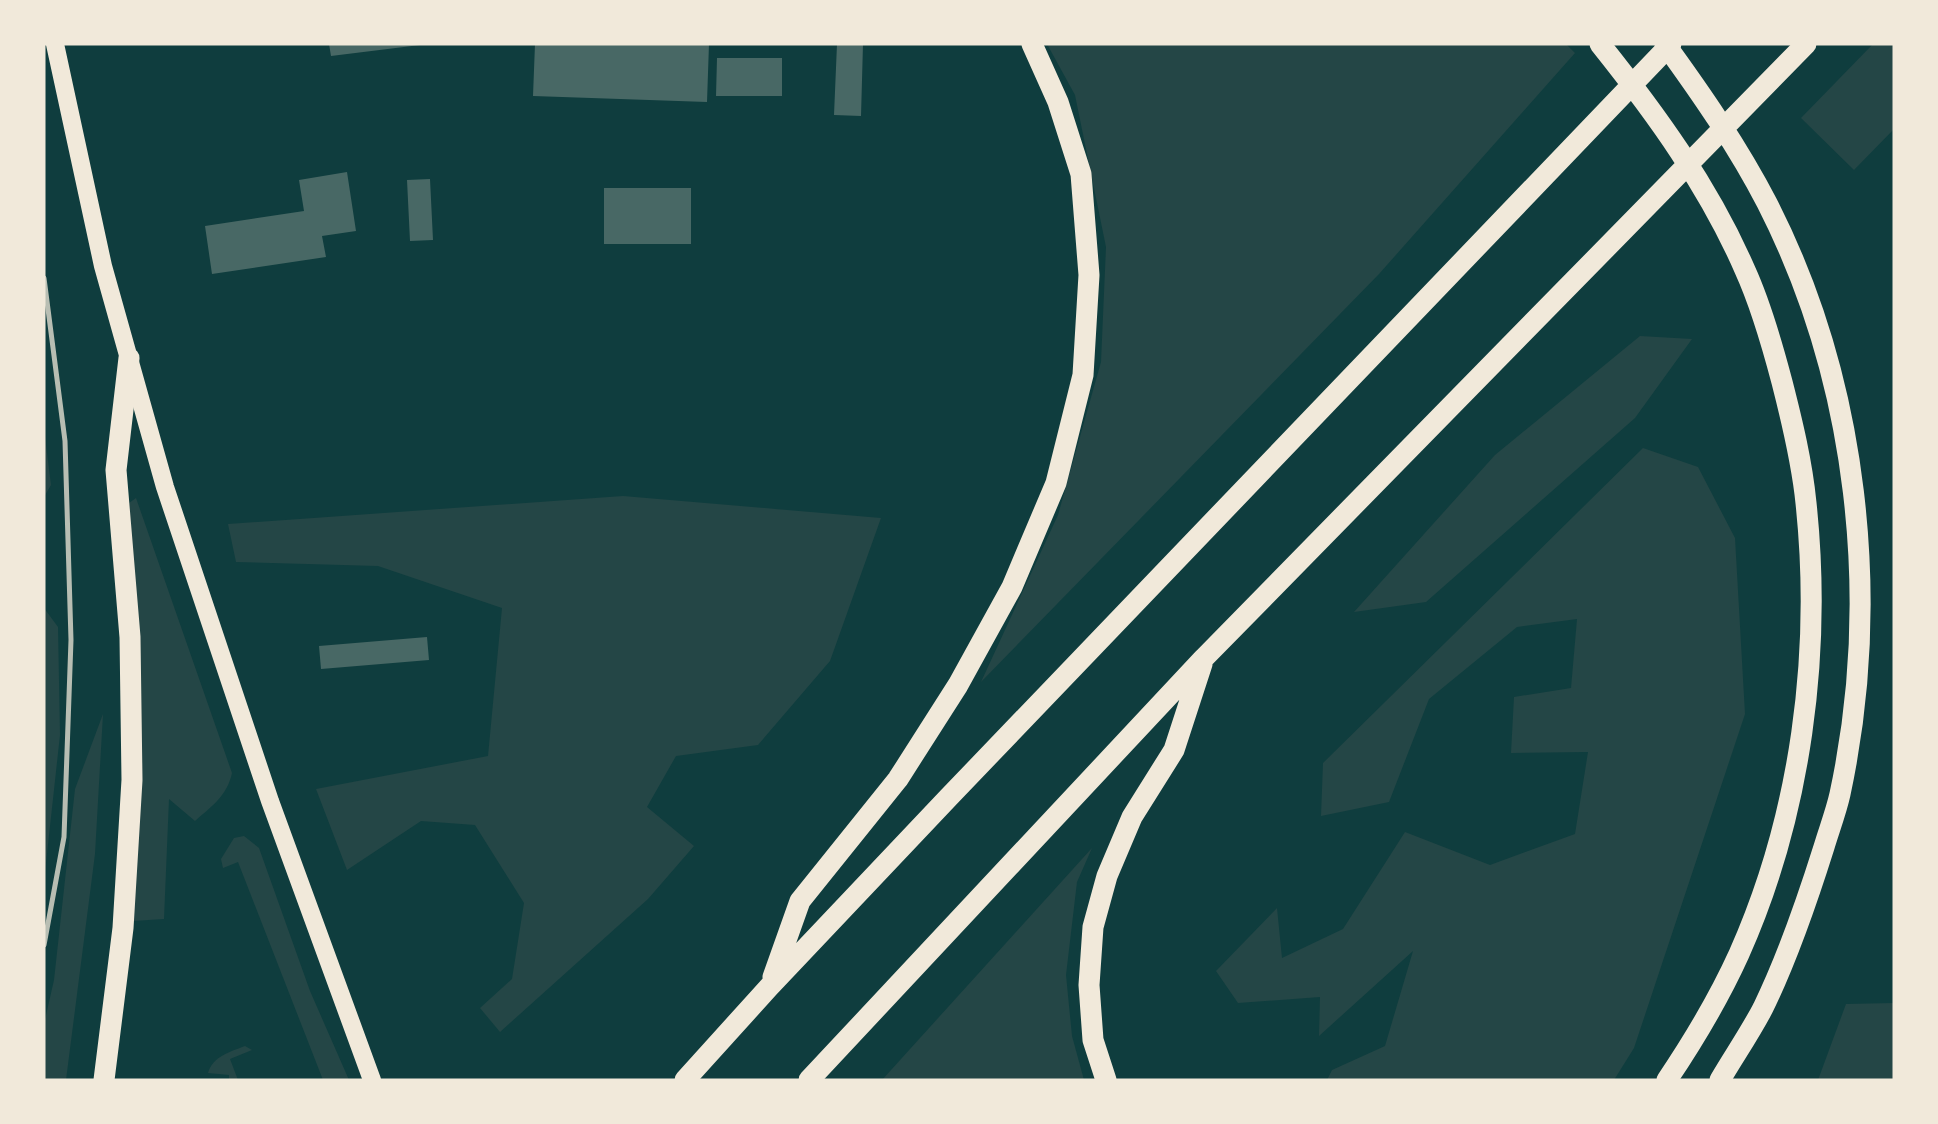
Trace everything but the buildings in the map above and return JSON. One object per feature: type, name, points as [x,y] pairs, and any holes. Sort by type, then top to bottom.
[{"type":"highway","points":[[770,986],[800,901],[898,779],[958,685],[1012,587],[1055,483],[1083,375],[1089,275],[1081,174],[1059,102],[1032,44]]},
{"type":"highway","points":[[1600,44],[1645,99],[1699,180],[1746,271],[1776,359],[1791,418],[1806,501],[1811,583],[1809,676],[1791,789],[1771,868],[1739,953],[1698,1033],[1667,1080]]},
{"type":"highway","points":[[1665,44],[1712,108],[1767,203],[1806,291],[1832,376],[1853,483],[1860,579],[1857,685],[1840,795],[1808,900],[1768,996],[1720,1080]]},
{"type":"highway","points":[[685,1080],[770,986],[1671,44]]},
{"type":"highway","points":[[809,1080],[1204,658],[1806,44]]},
{"type":"highway","points":[[104,1080],[123,928],[132,780],[130,638],[116,470],[129,358]]},
{"type":"highway","points":[[1106,1080],[1093,1040],[1089,985],[1093,927],[1107,876],[1132,817],[1174,750],[1204,658]]},
{"type":"main road","points":[[55,44],[103,265],[165,487],[270,801],[372,1080]]},
{"type":"lane","points":[[44,278],[65,441],[71,640],[64,837],[44,945]]},
{"type":"shaded area","points":[[1047,44],[1566,44],[1575,53],[1379,274],[981,682],[1058,515],[1101,362],[1106,247],[1075,95]]},
{"type":"shaded area","points":[[1873,44],[1894,44],[1894,129],[1854,170],[1801,118]]},
{"type":"shaded area","points":[[1640,336],[1692,339],[1635,418],[1426,602],[1354,612],[1495,455]]},
{"type":"shaded area","points":[[44,429],[51,485],[44,497]]},
{"type":"shaded area","points":[[1643,448],[1698,467],[1735,538],[1745,714],[1634,1048],[1614,1080],[1327,1080],[1332,1070],[1385,1046],[1413,951],[1319,1036],[1320,997],[1238,1003],[1216,971],[1277,908],[1282,958],[1343,929],[1405,832],[1490,865],[1575,834],[1588,752],[1511,753],[1514,697],[1571,688],[1577,619],[1517,627],[1429,699],[1389,802],[1321,816],[1323,763]]},
{"type":"shaded area","points":[[623,496],[881,518],[830,661],[758,745],[676,756],[647,807],[694,846],[648,899],[500,1032],[480,1008],[512,979],[524,903],[475,825],[421,821],[347,870],[316,789],[488,756],[502,608],[378,566],[236,562],[228,524]]},
{"type":"shaded area","points":[[136,498],[232,773],[223,794],[195,821],[169,799],[164,919],[133,921],[138,639],[129,503]]},
{"type":"shaded area","points":[[44,608],[58,627],[60,735],[44,881]]},
{"type":"shaded area","points":[[103,714],[95,854],[66,1080],[44,1080],[44,1024],[54,980],[75,789]]},
{"type":"shaded area","points":[[244,836],[259,848],[310,991],[349,1080],[323,1080],[238,862],[223,868],[221,859],[234,838]]},
{"type":"shaded area","points":[[1092,848],[1077,882],[1066,975],[1072,1036],[1084,1080],[882,1080]]},
{"type":"shaded area","points":[[1894,1003],[1894,1080],[1818,1080],[1846,1004]]},
{"type":"shaded area","points":[[245,1046],[252,1050],[230,1059],[238,1080],[229,1080],[229,1075],[208,1073],[218,1059]]}]
